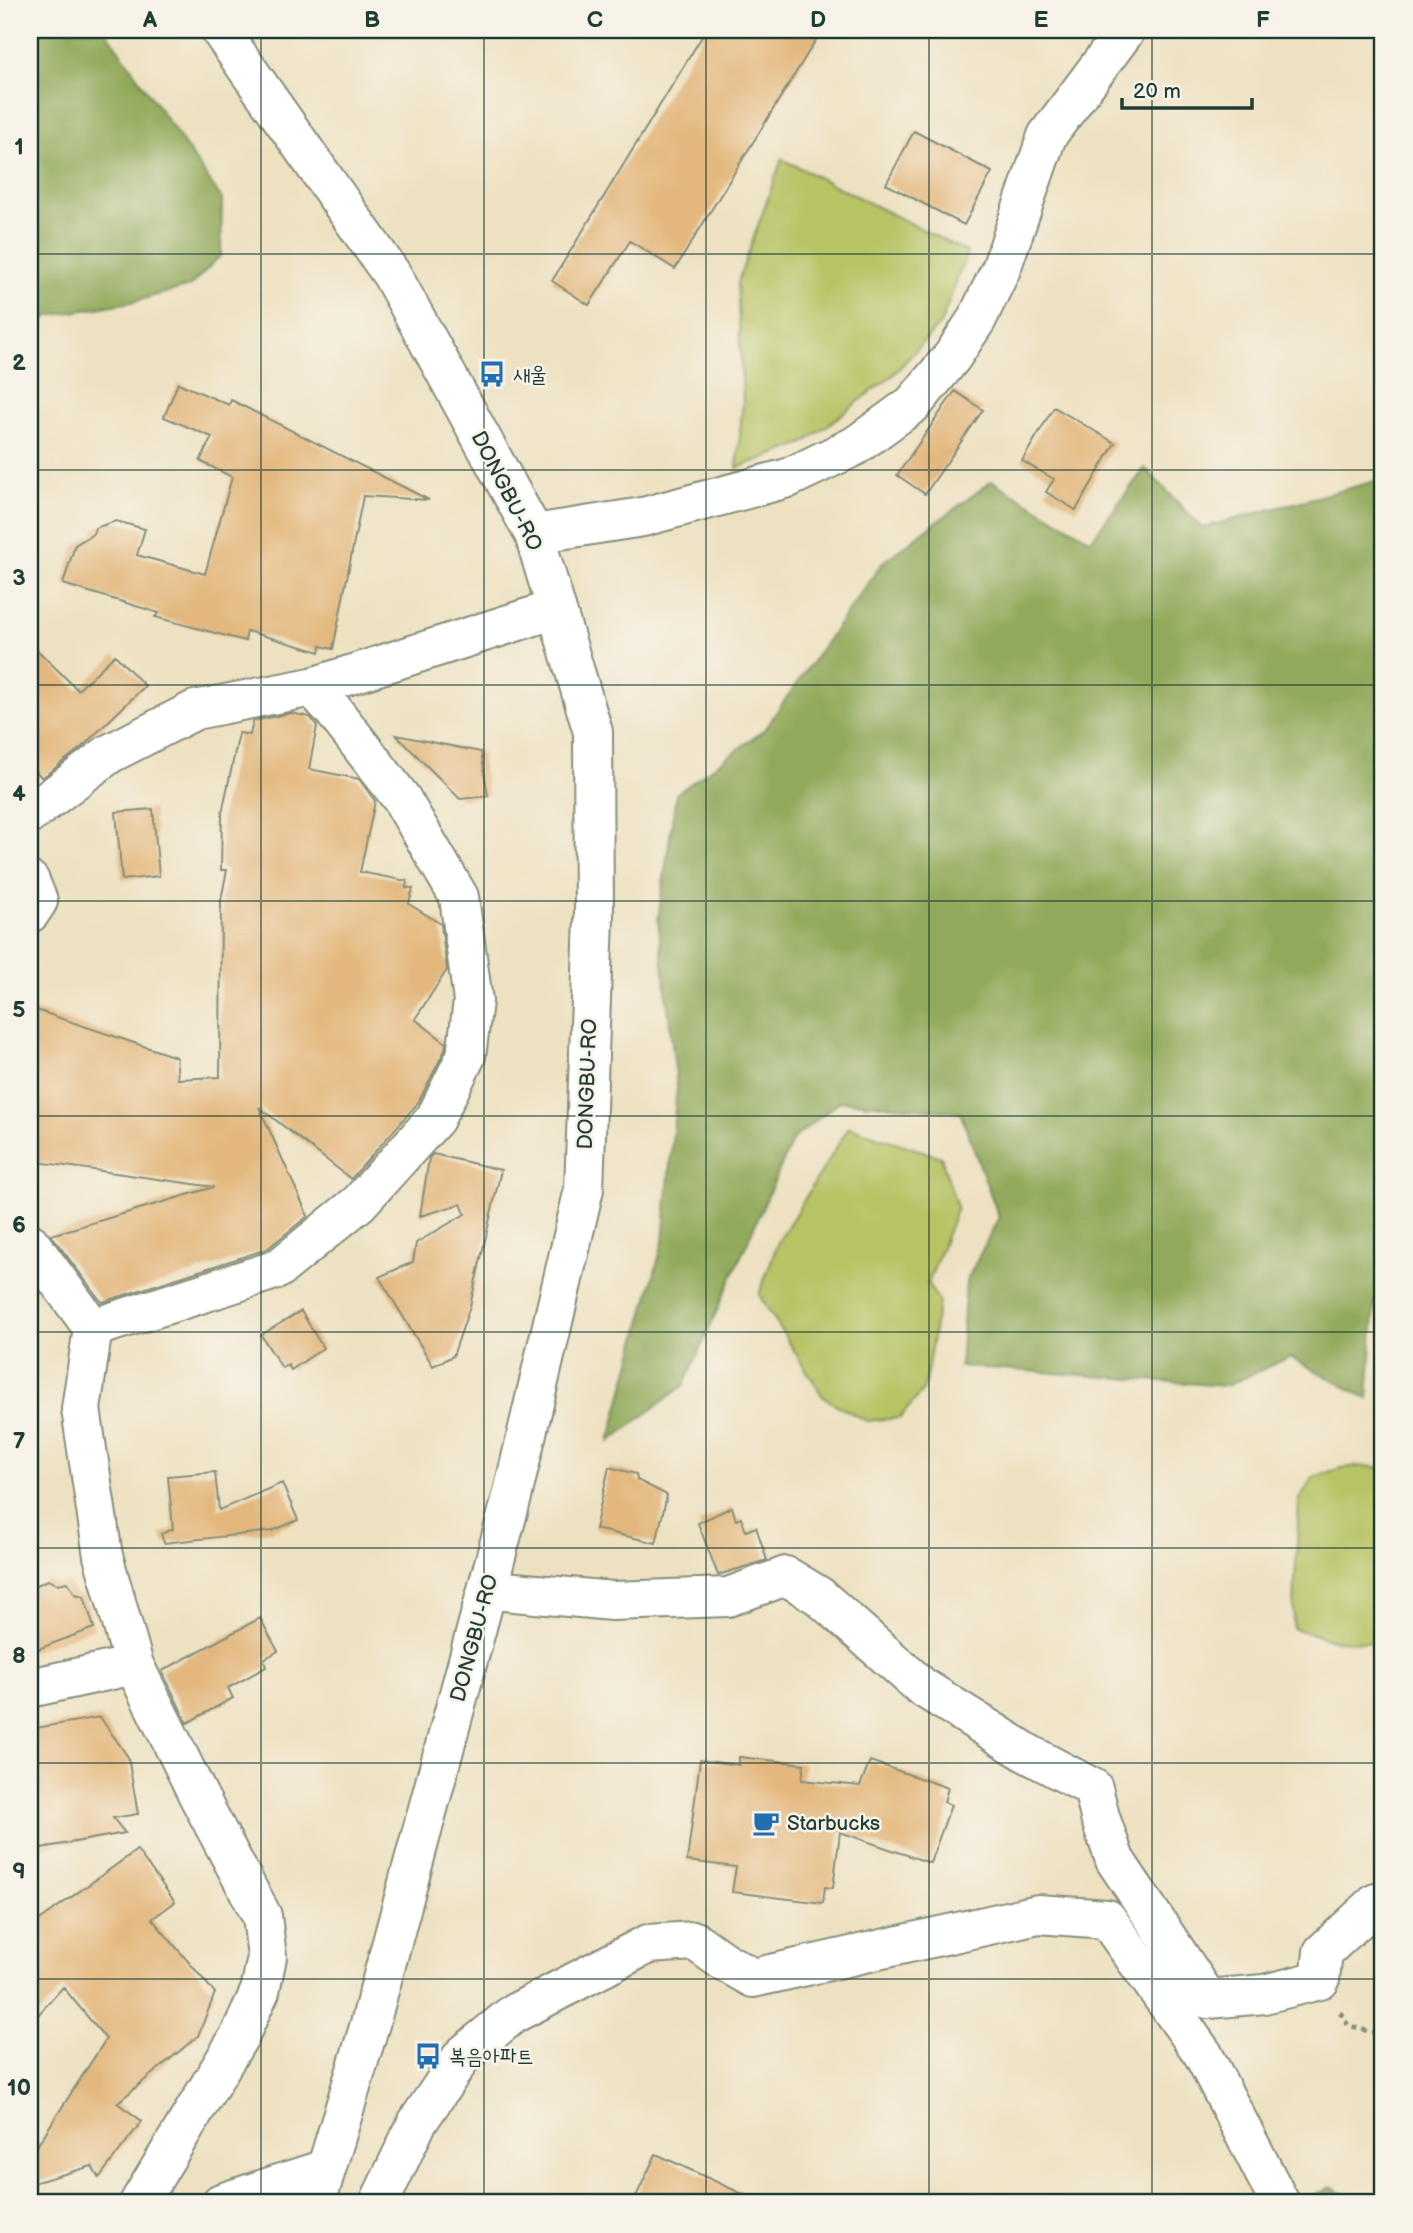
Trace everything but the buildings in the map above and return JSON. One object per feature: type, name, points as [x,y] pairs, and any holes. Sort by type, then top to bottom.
[{"type":"street","name":"DONGBU-RO","points":[[220,30],[392,275],[534,534],[593,732],[594,918],[583,1189],[512,1497],[370,2024],[320,2186]]},
{"type":"street","points":[[534,534],[643,517],[788,478],[855,446],[913,404],[952,357],[977,319],[1001,269],[1047,136],[1126,30]]},
{"type":"street","points":[[30,814],[108,754],[195,710],[312,687],[556,609]]},
{"type":"street","points":[[93,1328],[278,1269],[359,1203],[435,1119],[466,1056],[473,1001],[459,897],[401,798],[312,687]]},
{"type":"street","points":[[30,881],[38,901],[30,913]]},
{"type":"street","points":[[30,1243],[93,1328],[81,1409],[103,1556],[134,1665],[262,1916],[267,1957],[260,1991],[240,2035],[139,2203]]},
{"type":"street","points":[[489,1584],[504,1591],[612,1601],[727,1597],[786,1576],[819,1596],[922,1687],[1027,1753],[1093,1788],[1115,1860],[1208,1999],[1264,1994],[1321,1980],[1323,1952],[1376,1903]]},
{"type":"street","points":[[30,1688],[134,1665]]},
{"type":"street","points":[[379,2203],[417,2123],[463,2055],[513,2014],[648,1944],[695,1941],[753,1978],[1038,1914],[1107,1919],[1203,2054],[1280,2203]]},
{"type":"street","points":[[222,2203],[320,2186]]},
{"type":"green space","points":[[30,30],[105,30],[222,199],[221,255],[190,286],[132,302],[48,316],[30,333]]},
{"type":"green space","points":[[782,159],[967,252],[941,323],[893,375],[804,443],[737,468],[743,400],[737,284]]},
{"type":"green space","points":[[1145,468],[1202,528],[1383,479],[1383,1295],[1375,1300],[1368,1399],[1290,1357],[1226,1386],[960,1366],[966,1282],[999,1217],[960,1112],[840,1101],[793,1139],[684,1385],[609,1442],[663,1242],[677,1087],[658,920],[676,794],[763,731],[883,562],[992,481],[1091,540]]},
{"type":"green space","points":[[849,1127],[941,1157],[957,1207],[928,1284],[939,1302],[924,1389],[900,1418],[866,1421],[824,1398],[759,1295],[778,1242]]},
{"type":"green space","points":[[1341,1468],[1383,1468],[1383,1642],[1336,1641],[1293,1628],[1299,1499],[1313,1477]]},
{"type":"green space","points":[[1331,2187],[1358,2203],[1316,2203],[1310,2198]]},
{"type":"place","name":"새울","points":[[492,374]]},
{"type":"place","name":"Starbucks","points":[[766,1823]]},
{"type":"place","name":"복음아파트","points":[[428,2056]]}]
